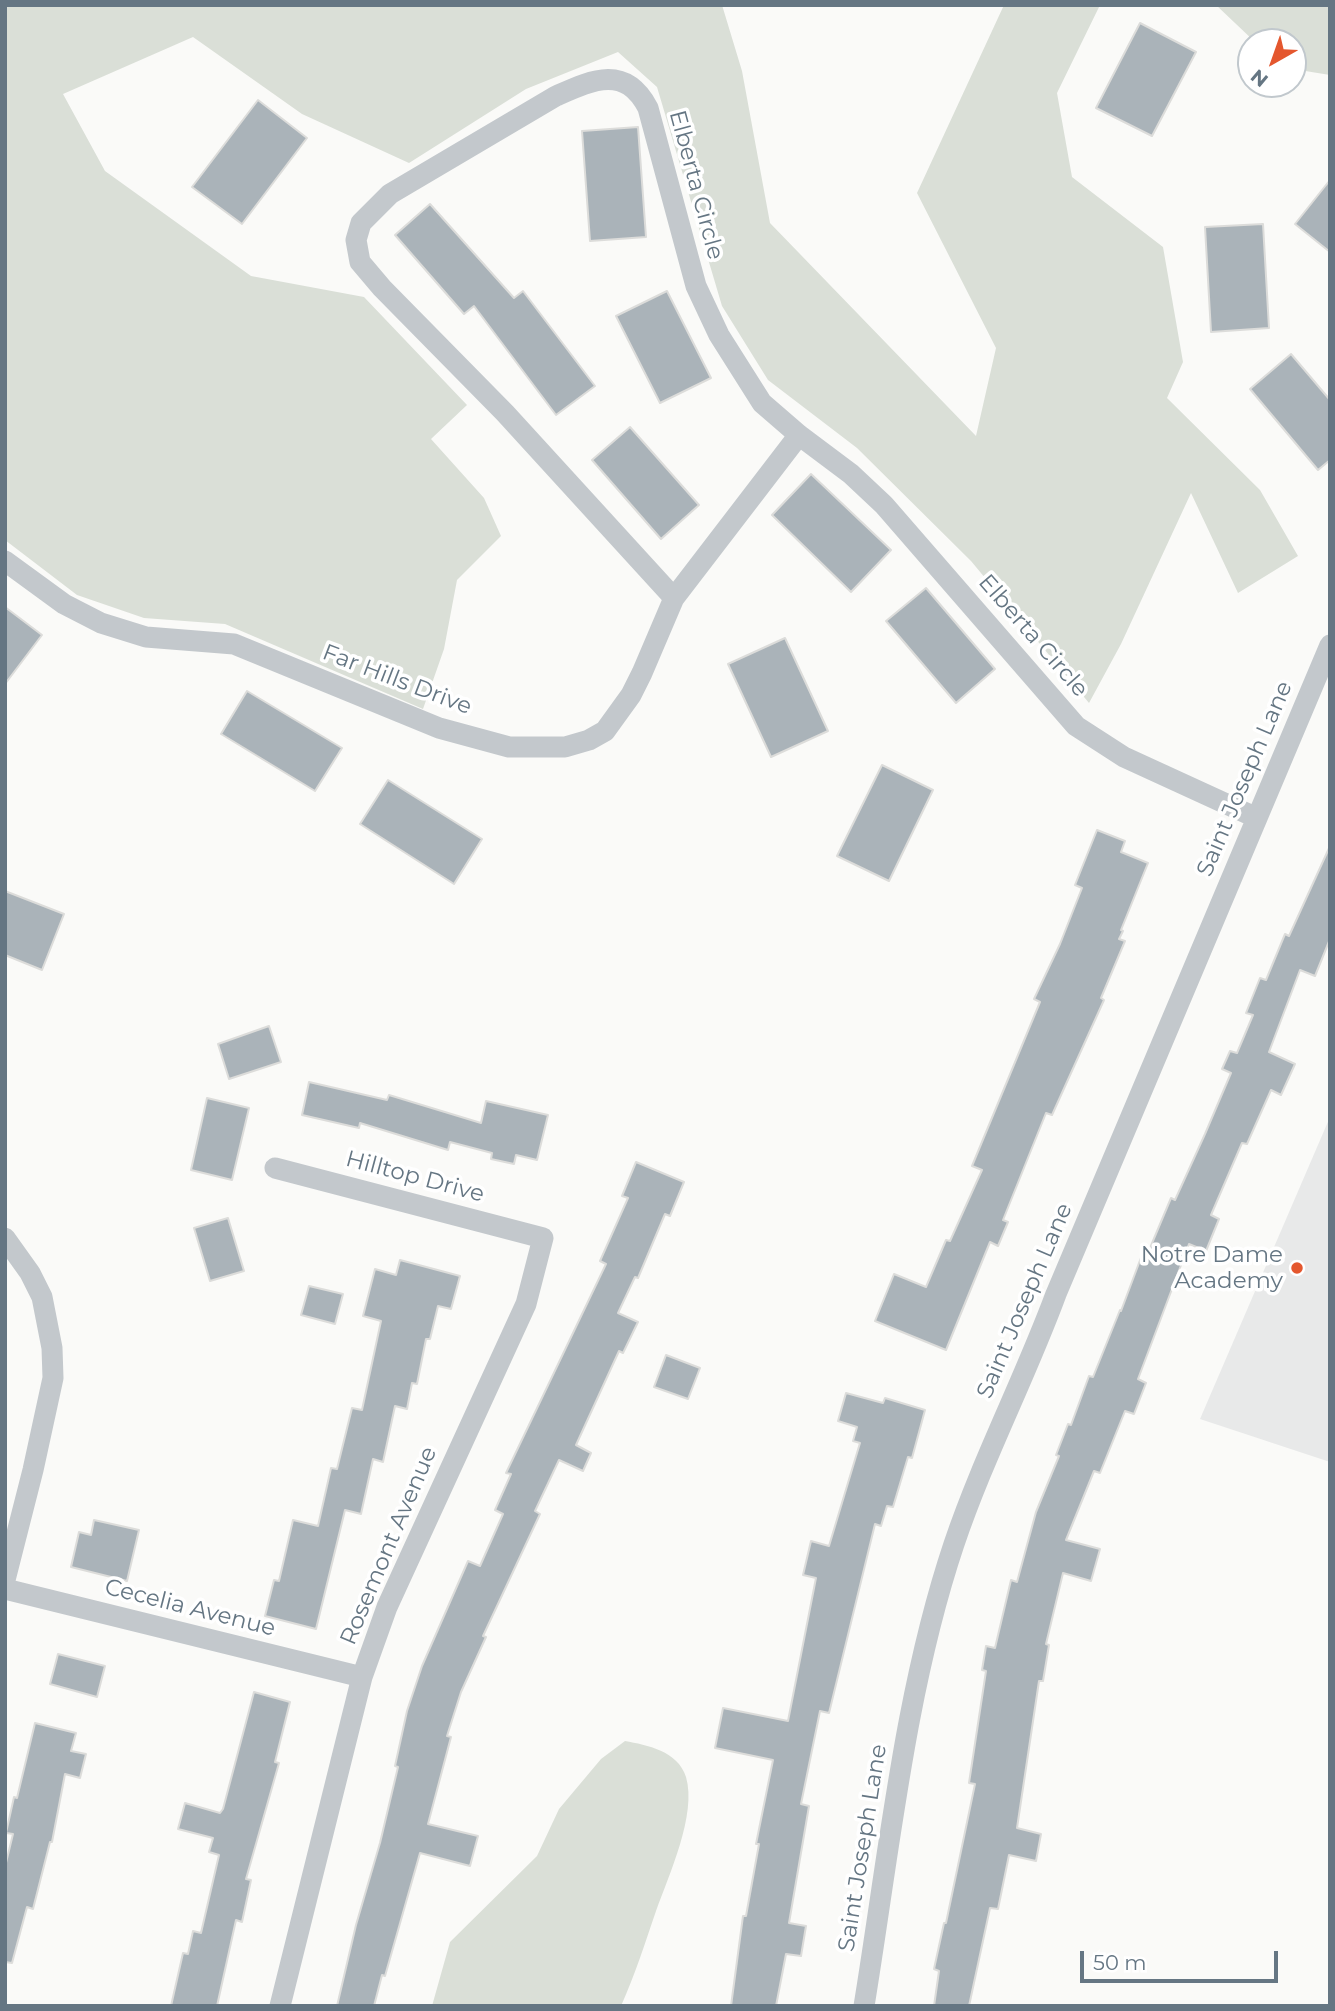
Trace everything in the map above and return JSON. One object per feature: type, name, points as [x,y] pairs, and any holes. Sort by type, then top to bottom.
[{"type":"street","name":"Elberta Circle","points":[[674,598],[505,413],[382,288],[360,262],[356,240],[361,223],[390,194],[556,96],[604,78],[619,79],[641,95],[649,108],[696,286],[719,335],[762,403],[851,474],[884,505],[1076,726],[1124,757],[1257,818]]},
{"type":"street","name":"Far Hills Drive","points":[[5,561],[64,604],[101,623],[146,637],[234,644],[439,728],[509,747],[565,747],[589,740],[605,731],[631,695],[674,598],[799,435]]},
{"type":"street","name":"Saint Joseph Lane","points":[[864,2006],[914,1692],[954,1545],[984,1464],[1330,646]]},
{"type":"street","name":"Hilltop Drive","points":[[275,1168],[542,1238]]},
{"type":"street","points":[[5,1238],[30,1273],[42,1297],[52,1348],[53,1378],[5,1580]]},
{"type":"street","name":"Rosemont Avenue","points":[[280,2006],[362,1677],[387,1607],[526,1304],[542,1238]]},
{"type":"street","name":"Cecelia Avenue","points":[[5,1589],[362,1677]]},
{"type":"shaded area","points":[[5,5],[722,5],[742,71],[770,223],[976,436],[996,348],[917,193],[1004,5],[1100,5],[1057,93],[1072,177],[1163,247],[1183,362],[1167,398],[1260,490],[1298,556],[1238,593],[1191,493],[1121,644],[1089,703],[971,561],[857,448],[768,380],[722,306],[657,87],[618,52],[526,89],[409,163],[302,114],[193,37],[63,94],[105,171],[251,276],[364,297],[467,405],[431,439],[484,498],[501,536],[457,580],[444,649],[423,709],[225,624],[144,618],[77,595],[5,540]]},
{"type":"shaded area","points":[[1216,5],[1330,5],[1330,75],[1307,71],[1307,28],[1240,28]]},
{"type":"shaded area","name":"Notre Dame Academy","points":[[1330,1117],[1330,1462],[1200,1419]]},
{"type":"shaded area","points":[[625,1741],[661,1751],[676,1761],[686,1777],[688,1808],[680,1844],[621,2006],[432,2006],[450,1942],[537,1856],[559,1809],[601,1759]]},
{"type":"building","points":[[1140,23],[1196,52],[1152,136],[1096,108]]},
{"type":"building","points":[[258,100],[307,138],[242,224],[192,187]]},
{"type":"building","points":[[638,127],[646,237],[590,241],[582,131]]},
{"type":"building","points":[[1330,180],[1330,252],[1295,224]]},
{"type":"building","points":[[430,204],[514,298],[523,291],[595,386],[556,415],[474,306],[464,314],[395,235]]},
{"type":"building","points":[[1263,224],[1269,328],[1211,332],[1205,227]]},
{"type":"building","points":[[667,291],[711,378],[660,403],[616,316]]},
{"type":"building","points":[[1291,354],[1330,400],[1330,460],[1318,470],[1250,389]]},
{"type":"building","points":[[630,427],[699,505],[661,539],[592,460]]},
{"type":"building","points":[[811,474],[891,550],[851,592],[772,515]]},
{"type":"building","points":[[926,588],[995,669],[956,703],[886,621]]},
{"type":"building","points":[[5,607],[42,635],[5,684]]},
{"type":"building","points":[[785,638],[828,731],[771,757],[728,664]]},
{"type":"building","points":[[247,691],[342,748],[315,791],[221,734]]},
{"type":"building","points":[[882,765],[933,790],[889,881],[837,856]]},
{"type":"building","points":[[388,780],[482,839],[454,884],[360,824]]},
{"type":"building","points":[[1097,830],[1125,841],[1121,852],[1148,863],[1121,930],[1123,931],[1119,939],[1125,941],[1101,998],[1104,1000],[1052,1115],[1046,1113],[1003,1220],[1008,1222],[998,1246],[990,1242],[946,1350],[875,1321],[894,1274],[926,1287],[946,1240],[950,1241],[982,1170],[972,1166],[1040,1002],[1034,999],[1082,888],[1075,885]]},
{"type":"building","points":[[1330,846],[1330,939],[1315,976],[1300,970],[1269,1052],[1295,1064],[1281,1095],[1271,1090],[1247,1144],[1242,1143],[1211,1215],[1219,1219],[1206,1251],[1189,1244],[1138,1379],[1146,1383],[1134,1414],[1125,1411],[1100,1473],[1094,1471],[1066,1540],[1100,1549],[1091,1581],[1063,1573],[1046,1644],[1049,1645],[1043,1681],[1039,1681],[1017,1828],[1041,1834],[1036,1861],[1009,1855],[998,1909],[990,1908],[969,2006],[934,2006],[939,1971],[934,1969],[975,1784],[969,1783],[986,1671],[982,1670],[986,1646],[995,1648],[1011,1580],[1017,1582],[1036,1512],[1059,1456],[1056,1455],[1068,1424],[1071,1425],[1089,1376],[1093,1377],[1145,1247],[1150,1248],[1171,1198],[1175,1200],[1205,1134],[1231,1073],[1222,1069],[1230,1051],[1237,1053],[1253,1015],[1246,1013],[1260,978],[1266,980],[1285,934],[1289,936]]},
{"type":"building","points":[[5,891],[64,914],[42,970],[5,955]]},
{"type":"building","points":[[269,1026],[281,1062],[229,1079],[218,1044]]},
{"type":"building","points":[[309,1082],[387,1100],[389,1095],[481,1123],[486,1101],[548,1115],[537,1160],[516,1155],[514,1164],[491,1159],[492,1153],[450,1142],[448,1150],[360,1123],[359,1128],[302,1115]]},
{"type":"building","points":[[207,1098],[249,1108],[232,1180],[191,1170]]},
{"type":"building","points":[[636,1162],[684,1182],[670,1216],[665,1214],[638,1278],[635,1277],[618,1313],[638,1322],[623,1353],[619,1351],[576,1445],[591,1453],[583,1471],[559,1460],[535,1511],[540,1514],[483,1636],[486,1637],[461,1692],[447,1736],[451,1737],[428,1824],[478,1836],[470,1866],[420,1853],[374,2006],[337,2006],[356,1925],[380,1843],[398,1767],[395,1766],[407,1711],[422,1666],[468,1561],[480,1566],[503,1514],[495,1510],[511,1474],[506,1473],[606,1264],[600,1261],[628,1198],[622,1196]]},
{"type":"building","points":[[228,1218],[244,1271],[210,1281],[194,1228]]},
{"type":"building","points":[[400,1260],[460,1276],[451,1309],[438,1306],[430,1339],[426,1339],[417,1384],[412,1383],[407,1409],[395,1406],[383,1462],[373,1459],[361,1514],[345,1510],[316,1629],[265,1616],[274,1580],[279,1581],[293,1520],[318,1526],[331,1468],[337,1469],[352,1408],[362,1410],[381,1321],[363,1316],[375,1269],[396,1275]]},
{"type":"building","points":[[309,1286],[343,1294],[335,1324],[301,1315]]},
{"type":"building","points":[[666,1355],[700,1368],[688,1399],[654,1387]]},
{"type":"building","points":[[846,1393],[883,1403],[885,1398],[925,1410],[912,1458],[908,1457],[893,1507],[887,1506],[881,1526],[875,1524],[829,1713],[820,1711],[801,1804],[809,1806],[789,1923],[806,1926],[801,1956],[786,1954],[776,2006],[731,2006],[743,1916],[746,1916],[759,1844],[756,1844],[773,1760],[715,1748],[723,1708],[788,1721],[816,1578],[803,1575],[811,1541],[829,1546],[860,1443],[853,1441],[857,1427],[838,1421]]},
{"type":"building","points":[[94,1520],[139,1530],[127,1581],[71,1567],[79,1532],[91,1535]]},
{"type":"building","points":[[58,1654],[105,1666],[97,1697],[50,1684]]},
{"type":"building","points":[[254,1692],[290,1702],[275,1762],[279,1763],[246,1879],[251,1880],[242,1922],[236,1920],[217,2006],[171,2006],[183,1953],[188,1954],[193,1931],[201,1933],[219,1855],[209,1852],[213,1838],[178,1829],[185,1803],[220,1813],[223,1809]]},
{"type":"building","points":[[35,1723],[76,1733],[71,1751],[86,1754],[80,1778],[65,1774],[52,1842],[33,1909],[27,1907],[12,1963],[5,1962],[5,1867],[13,1834],[6,1833]]},
{"type":"place","name":"Notre Dame Academy","points":[[1297,1268]]}]
